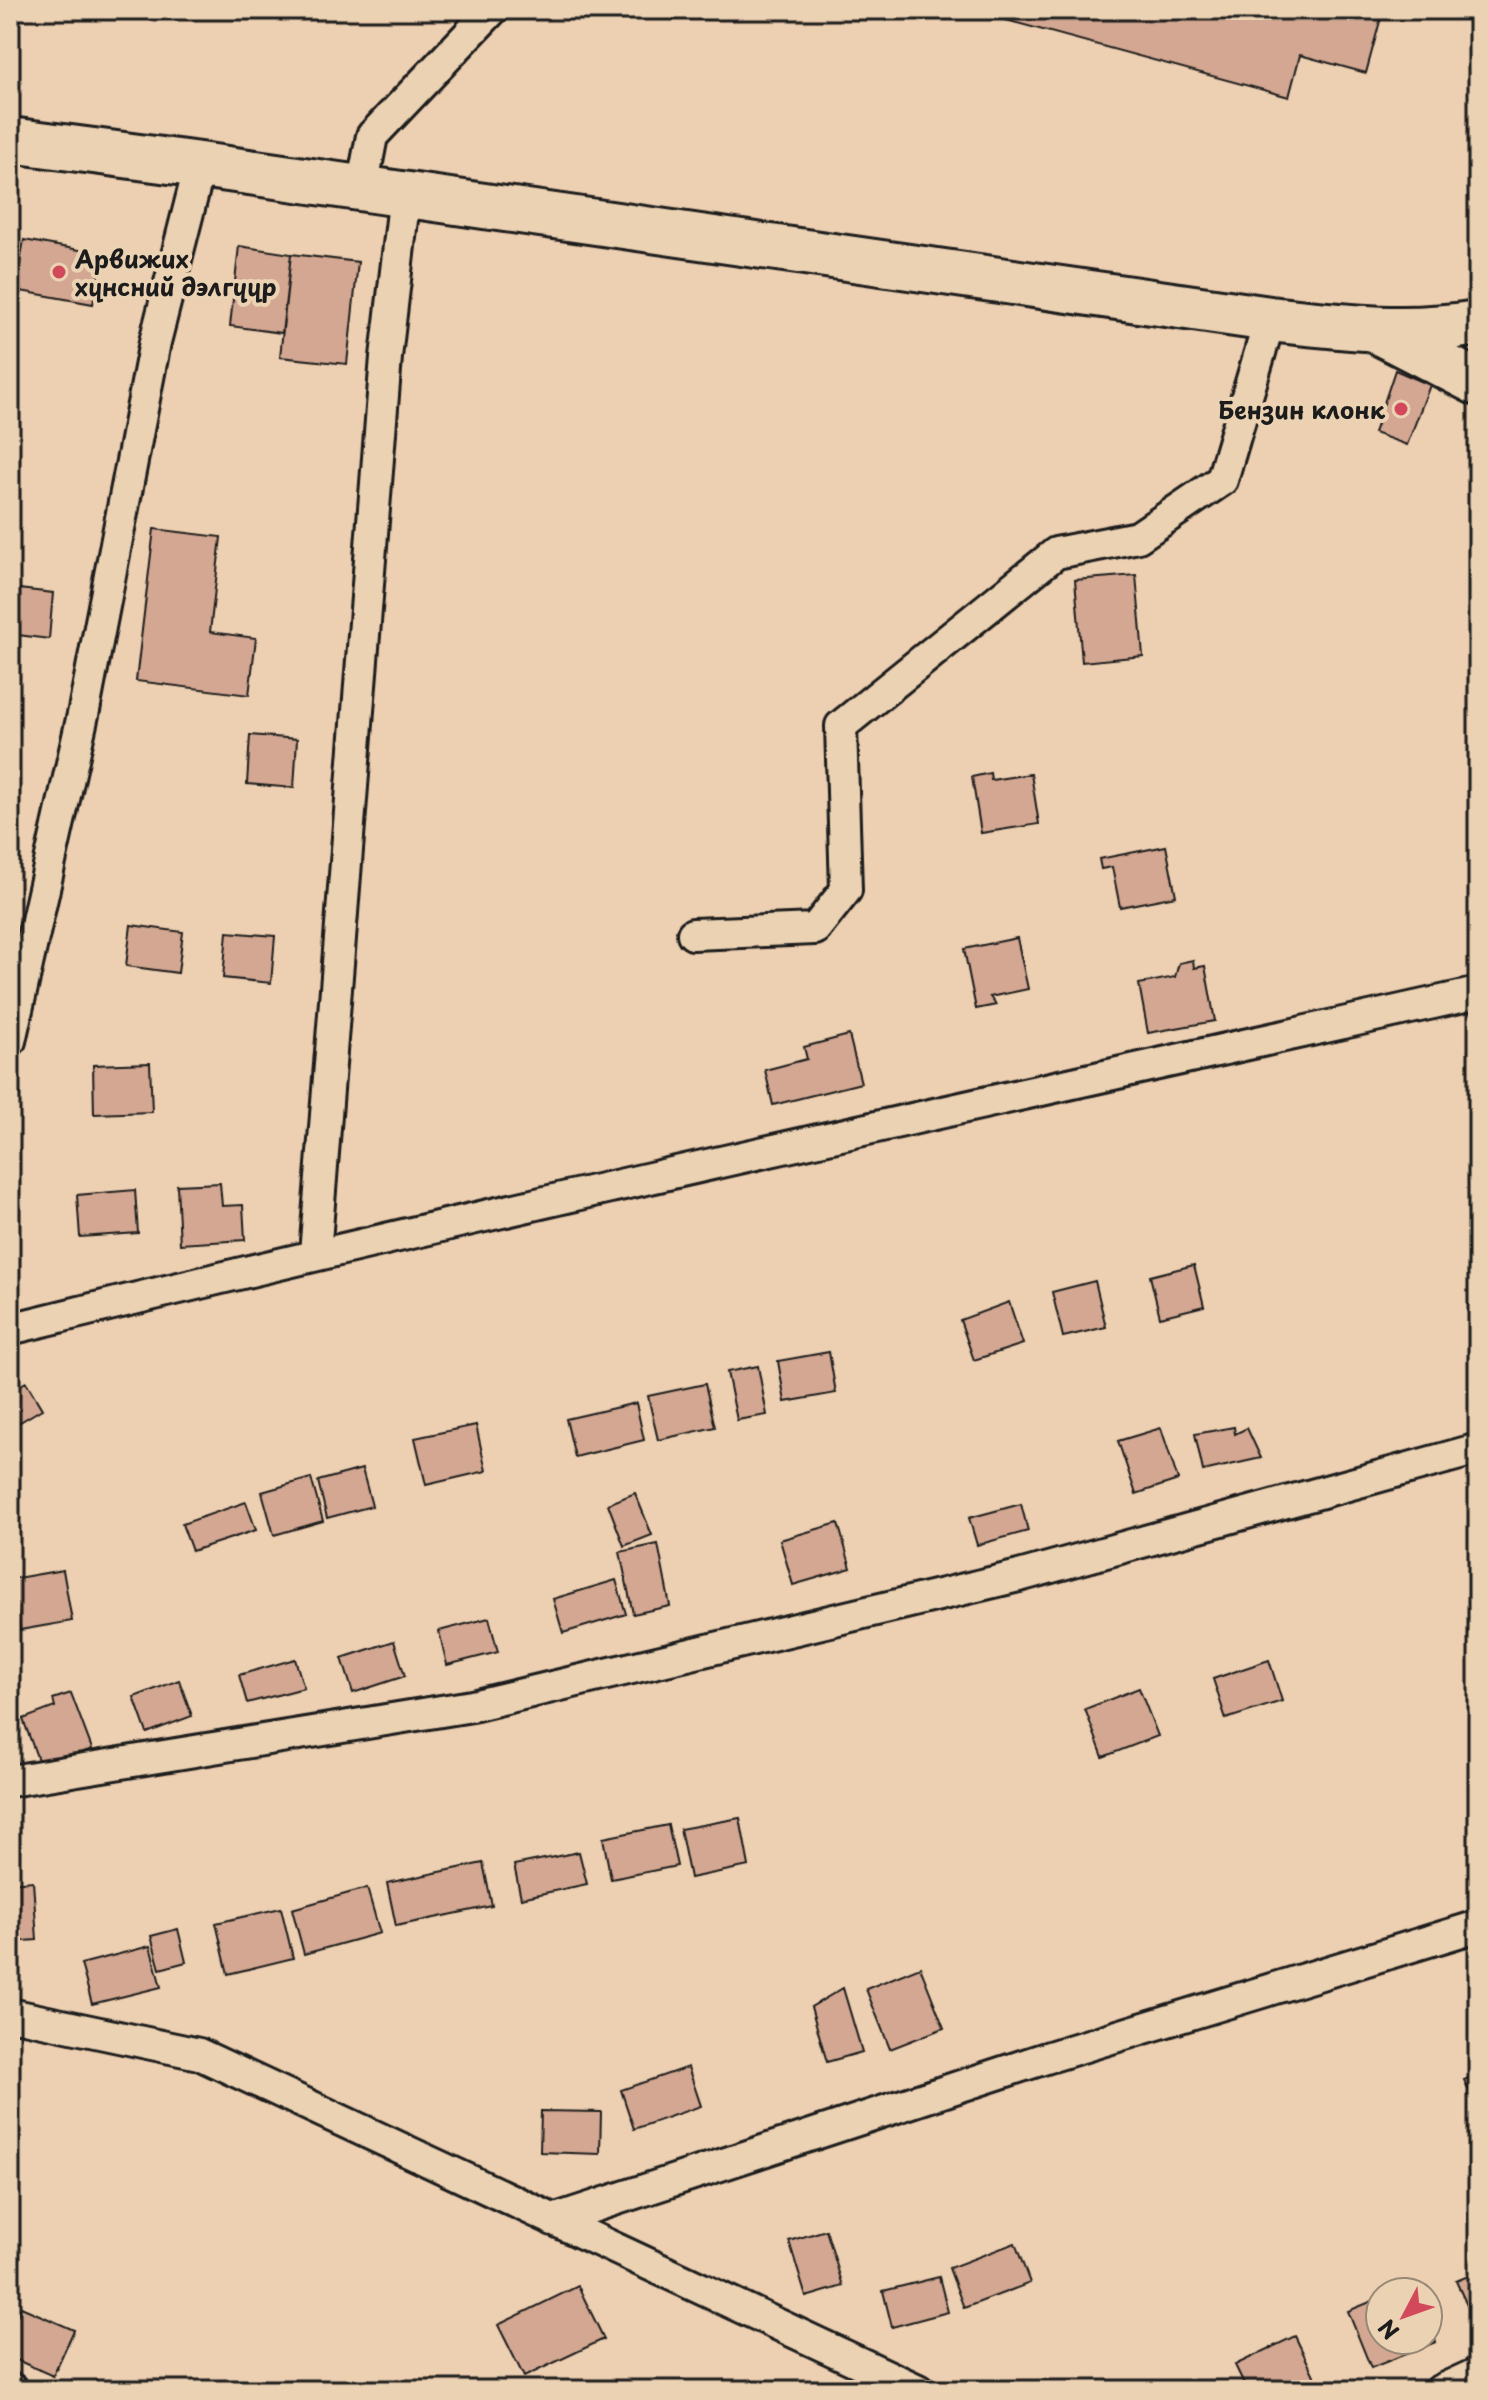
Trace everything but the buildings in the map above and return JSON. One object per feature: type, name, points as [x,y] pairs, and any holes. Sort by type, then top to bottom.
[{"type":"main road","points":[[10,140],[1270,319],[1377,330],[1446,328],[1478,323]]},
{"type":"main road","points":[[1377,330],[1478,383]]},
{"type":"street","points":[[362,188],[372,136],[492,10]]},
{"type":"street","points":[[10,1041],[20,952],[84,710],[155,342],[200,165]]},
{"type":"street","points":[[315,1254],[384,373],[405,194]]},
{"type":"street","points":[[693,934],[815,929],[846,890],[841,726],[1056,553],[1138,537],[1222,480],[1270,319]]},
{"type":"street","points":[[10,1329],[315,1254],[1478,993]]},
{"type":"street","points":[[10,1781],[472,1706],[1019,1576],[1478,1449]]},
{"type":"street","points":[[553,2220],[1046,2058],[1478,1926]]},
{"type":"street","points":[[10,2014],[199,2054],[918,2390]]},
{"type":"street","points":[[1441,2390],[1478,2373]]},
{"type":"place","name":"Арвижих хүнсний дэлгүүр","points":[[59,272]]},
{"type":"place","name":"Бензин клонк","points":[[1401,409]]}]
